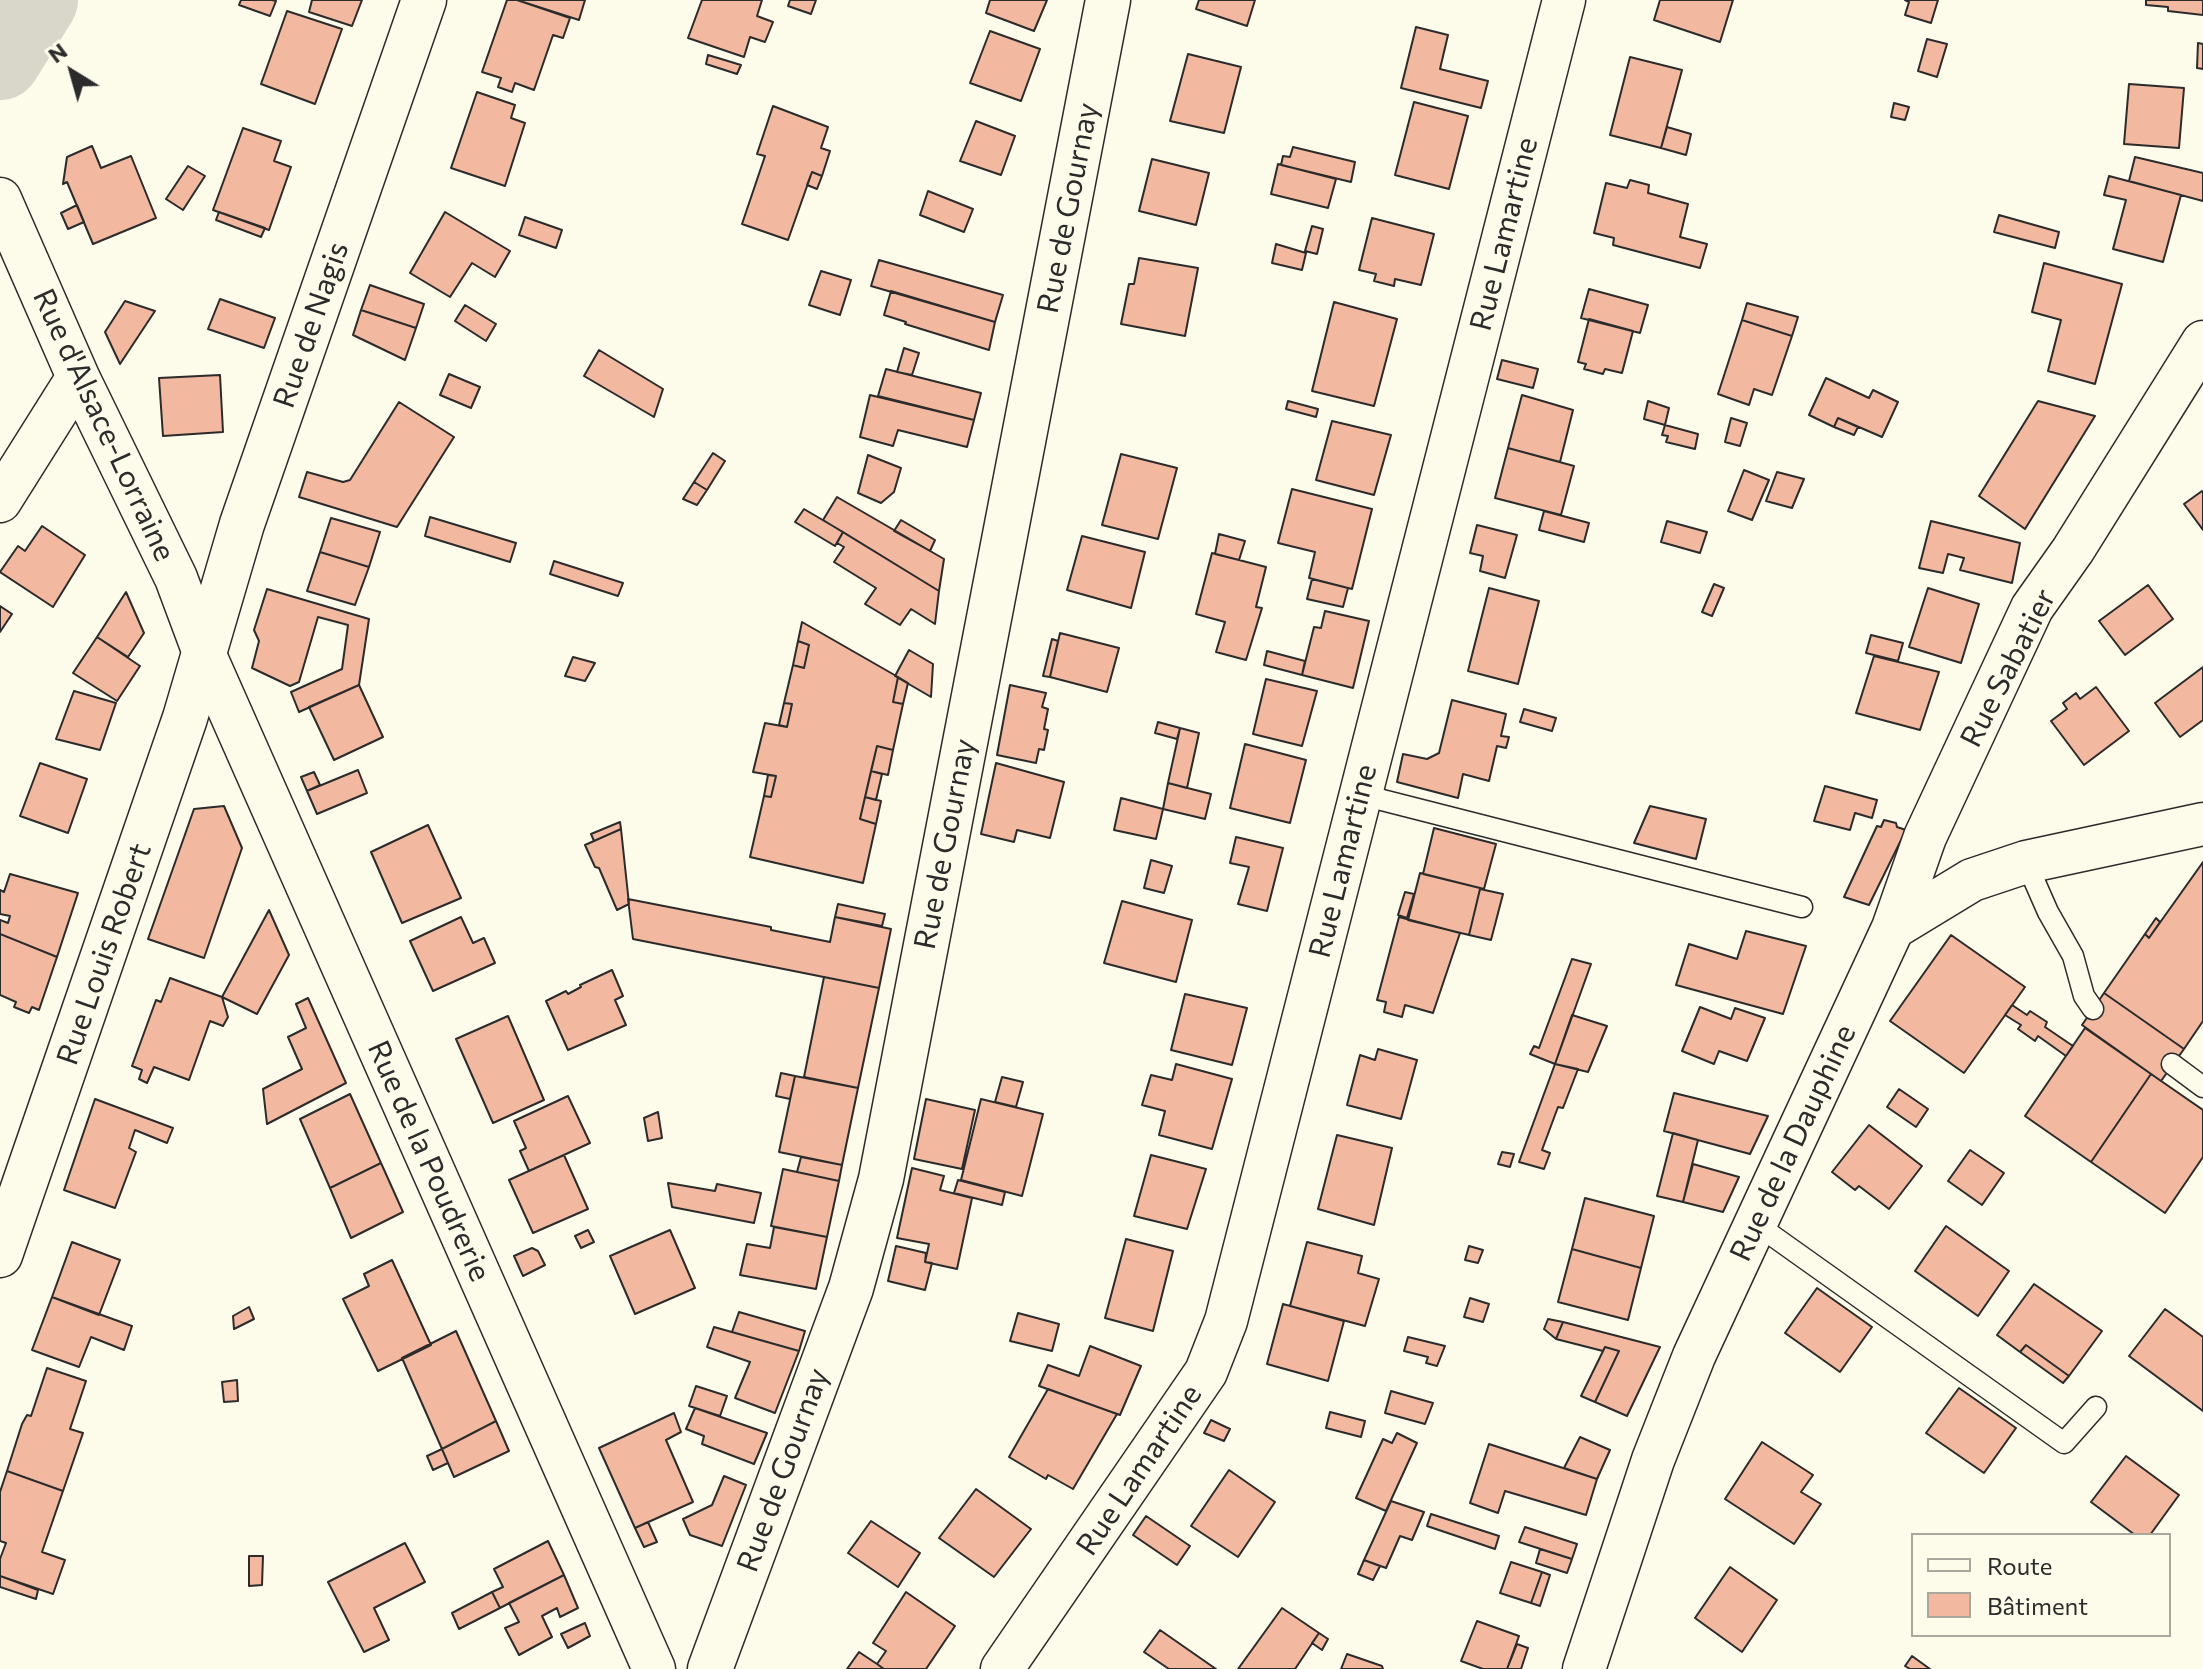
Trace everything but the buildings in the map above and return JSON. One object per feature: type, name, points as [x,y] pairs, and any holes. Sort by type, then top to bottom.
[{"type":"street","name":"Rue de Nagis","points":[[204,653],[242,524],[424,0]]},
{"type":"street","name":"Rue de Gournay","points":[[710,1669],[851,1288],[881,1179],[1108,0]]},
{"type":"street","name":"Rue Lamartine","points":[[1002,1669],[1206,1372],[1226,1321],[1564,0]]},
{"type":"street","name":"Rue d'Alsace-Lorraine","points":[[1,201],[78,377],[176,578],[204,653]]},
{"type":"street","name":"Rue Sabatier","points":[[1893,928],[1925,837],[2032,608],[2073,550],[2203,342]]},
{"type":"street","points":[[0,501],[78,377]]},
{"type":"street","name":"Rue Louis Robert","points":[[0,1255],[185,718],[204,653]]},
{"type":"street","name":"Rue de la Poudrerie","points":[[204,653],[654,1669]]},
{"type":"street","points":[[1893,928],[1972,880],[2026,862],[2203,824]]},
{"type":"street","name":"Rue de la Dauphine","points":[[1584,1669],[1653,1460],[1694,1356],[1893,928]]},
{"type":"lane","points":[[1361,790],[1397,804],[1802,907]]},
{"type":"lane","points":[[2026,862],[2048,912],[2073,956],[2084,996],[2093,1009]]},
{"type":"lane","points":[[2172,1064],[2203,1087]]},
{"type":"lane","points":[[1756,1224],[2064,1443],[2096,1407]]},
{"type":"waterway","points":[[0,59],[37,0]]}]
